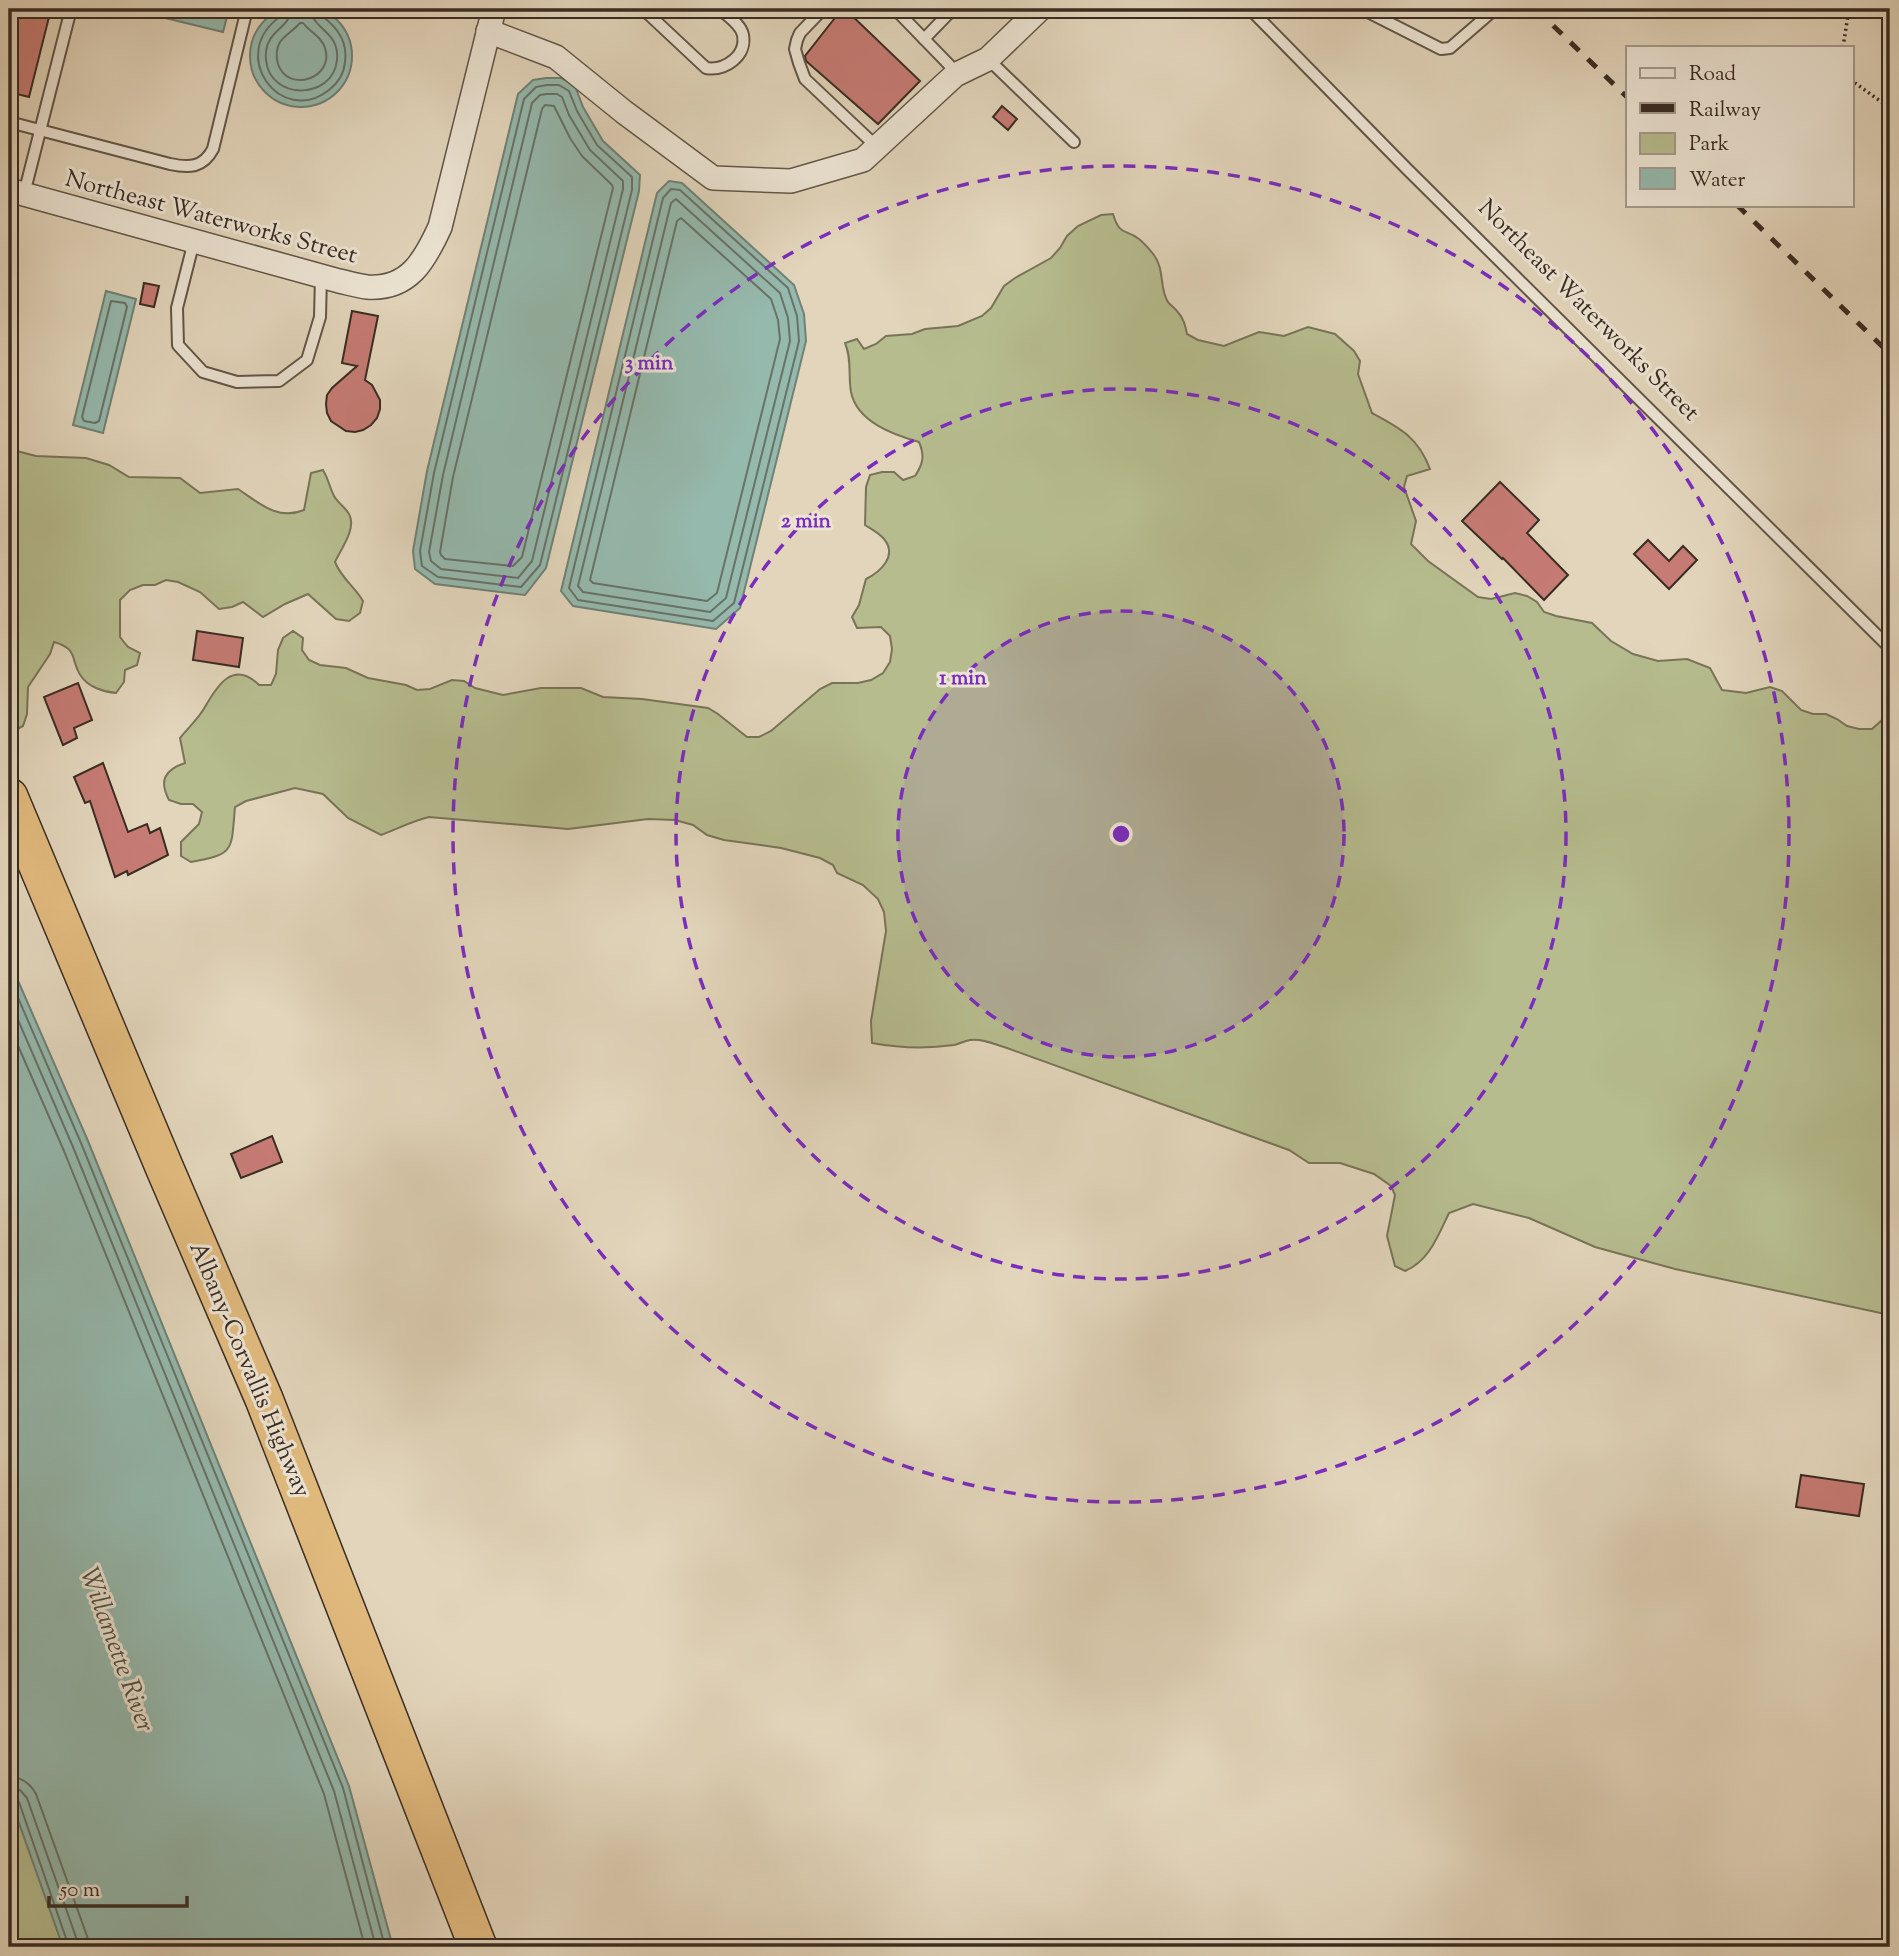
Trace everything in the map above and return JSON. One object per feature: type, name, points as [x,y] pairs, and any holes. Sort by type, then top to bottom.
[{"type":"highway","name":"Albany-Corvallis Highway","points":[[9,797],[264,1399],[478,1947]]},
{"type":"street","points":[[491,20],[556,57],[713,178],[791,181],[863,160],[955,75],[988,59],[1040,9]]},
{"type":"street","name":"Northeast Waterworks Street","points":[[16,192],[366,287],[380,287],[398,281],[409,275],[428,255],[440,227],[491,20]]},
{"type":"lane","points":[[16,192],[40,129],[71,9]]},
{"type":"lane","points":[[9,122],[170,164],[192,166],[202,162],[213,149],[247,9]]},
{"type":"lane","points":[[643,9],[706,68],[712,69],[727,66],[733,61],[739,53],[743,37],[738,26],[720,9]]},
{"type":"lane","points":[[823,9],[800,33],[797,40],[795,49],[805,79],[877,147]]},
{"type":"lane","points":[[895,9],[958,74]]},
{"type":"lane","points":[[924,39],[953,9]]},
{"type":"lane","name":"Northeast Waterworks Street","points":[[1250,9],[1417,179],[1890,648]]},
{"type":"lane","points":[[1362,9],[1441,49],[1450,48],[1495,9]]},
{"type":"lane","points":[[988,59],[1074,142]]},
{"type":"lane","points":[[194,242],[177,308],[178,345],[203,372],[237,382],[279,381],[307,360],[320,317],[321,276]]},
{"type":"path","points":[[1843,46],[1849,9]]},
{"type":"path","points":[[1854,81],[1890,108]]},
{"type":"green space","points":[[1113,214],[1121,229],[1139,239],[1154,255],[1160,267],[1165,297],[1182,318],[1187,334],[1198,340],[1224,346],[1259,332],[1284,336],[1308,327],[1335,334],[1354,351],[1360,361],[1358,374],[1372,413],[1414,441],[1430,469],[1407,476],[1404,487],[1416,521],[1411,544],[1428,561],[1478,597],[1491,599],[1515,593],[1527,596],[1537,602],[1544,612],[1592,623],[1611,641],[1633,654],[1658,661],[1687,659],[1710,668],[1722,690],[1746,693],[1770,687],[1782,691],[1801,710],[1826,714],[1847,726],[1859,729],[1872,729],[1882,720],[1890,679],[1890,1315],[1675,1269],[1595,1247],[1529,1218],[1473,1204],[1449,1213],[1427,1254],[1405,1271],[1395,1266],[1387,1236],[1395,1195],[1391,1186],[1374,1174],[1340,1163],[1309,1163],[1289,1150],[984,1041],[970,1040],[954,1045],[923,1047],[872,1043],[871,1021],[886,931],[884,912],[878,899],[863,885],[837,873],[833,865],[820,858],[781,848],[724,840],[707,835],[693,825],[675,820],[648,819],[568,829],[429,817],[381,835],[348,818],[323,794],[295,788],[246,801],[235,807],[233,833],[224,852],[191,862],[181,856],[181,842],[199,824],[202,812],[193,804],[169,800],[164,787],[168,773],[185,763],[180,738],[200,715],[215,690],[228,678],[242,675],[259,685],[271,685],[276,674],[278,650],[283,638],[293,631],[303,638],[302,650],[309,660],[320,665],[346,668],[368,678],[406,685],[417,690],[430,689],[452,680],[464,681],[475,688],[503,695],[541,688],[581,688],[603,697],[708,708],[747,737],[759,737],[771,731],[820,689],[832,683],[858,683],[883,673],[890,662],[890,636],[881,627],[857,628],[852,617],[859,605],[866,579],[882,568],[889,551],[884,539],[865,525],[866,487],[870,475],[882,472],[894,472],[903,480],[915,476],[921,464],[922,452],[919,442],[878,426],[861,411],[851,392],[845,343],[857,339],[864,349],[886,336],[958,326],[982,316],[991,308],[1004,286],[1051,258],[1078,226],[1101,215]]},
{"type":"green space","points":[[9,449],[36,456],[86,458],[109,465],[129,477],[180,478],[200,493],[238,489],[269,509],[286,513],[304,510],[311,473],[323,470],[334,496],[351,520],[347,538],[335,562],[363,601],[360,613],[349,621],[336,619],[308,594],[263,617],[243,602],[219,609],[200,592],[178,582],[166,580],[155,585],[143,585],[130,590],[120,600],[120,637],[128,647],[140,653],[137,665],[125,670],[124,682],[116,693],[101,690],[88,683],[81,676],[71,652],[54,642],[50,654],[28,687],[27,714],[23,726],[12,732],[9,725]]},
{"type":"green space","points":[[9,1788],[65,1947],[9,1947]]},
{"type":"water","points":[[301,5],[320,9],[337,20],[348,37],[352,56],[348,75],[337,92],[320,103],[301,107],[282,103],[265,92],[254,75],[250,56],[254,37],[265,20],[282,9]]},
{"type":"water","points":[[163,9],[229,9],[223,32],[161,17]]},
{"type":"water","points":[[561,78],[575,86],[583,107],[603,141],[640,175],[639,191],[546,568],[525,595],[435,584],[415,569],[413,551],[427,471],[518,94],[533,80]]},
{"type":"water","points":[[669,181],[682,183],[794,285],[804,314],[806,341],[740,608],[716,629],[573,606],[561,591],[657,193]]},
{"type":"water","points":[[106,291],[136,299],[103,433],[73,425]]},
{"type":"water","name":"Willamette River","points":[[9,960],[88,1141],[349,1786],[393,1947],[63,1947],[9,1795]]},
{"type":"building","points":[[9,9],[51,9],[29,97],[9,92]]},
{"type":"building","points":[[842,9],[920,81],[878,124],[806,61],[805,56]]},
{"type":"building","points":[[1002,106],[1017,119],[1008,130],[993,117]]},
{"type":"building","points":[[144,283],[159,286],[154,307],[140,304]]},
{"type":"building","points":[[352,311],[378,316],[365,380],[372,385],[380,400],[380,409],[371,425],[355,432],[346,431],[331,421],[326,404],[327,395],[332,388],[357,366],[342,363]]},
{"type":"building","points":[[1500,482],[1539,520],[1527,533],[1568,575],[1544,600],[1462,521]]},
{"type":"building","points":[[1648,540],[1669,561],[1683,546],[1697,560],[1669,589],[1634,554]]},
{"type":"building","points":[[197,631],[243,638],[239,667],[193,660]]},
{"type":"building","points":[[78,683],[92,720],[74,728],[77,738],[63,745],[44,697]]},
{"type":"building","points":[[103,763],[128,832],[147,824],[150,833],[160,828],[168,855],[128,875],[127,871],[115,877],[90,801],[85,803],[74,777]]},
{"type":"building","points":[[272,1136],[282,1162],[241,1178],[231,1154]]},
{"type":"building","points":[[1801,1475],[1864,1484],[1859,1516],[1796,1507]]},
{"type":"railway","points":[[1536,9],[1626,96]]},
{"type":"railway","points":[[1738,206],[1890,354]]}]
